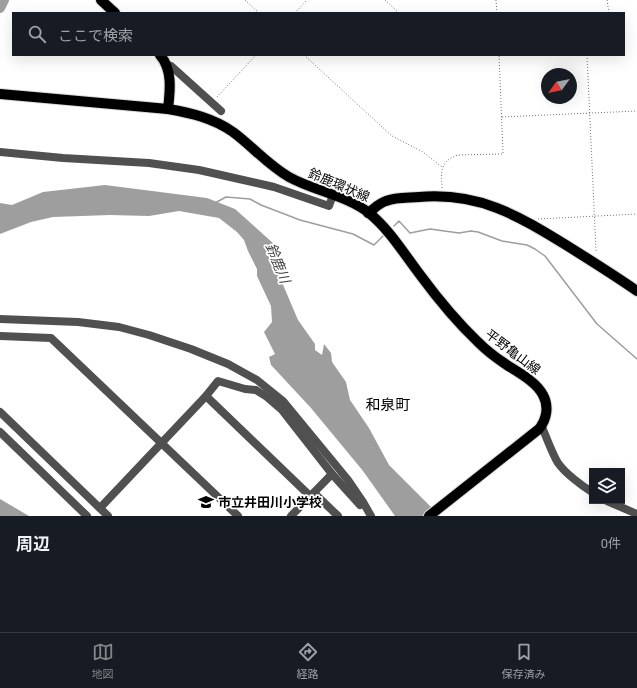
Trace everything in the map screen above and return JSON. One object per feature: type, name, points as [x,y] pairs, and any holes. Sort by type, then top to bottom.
[{"type":"main road","points":[[101,0],[114,12]]},
{"type":"main road","points":[[163,59],[170,79],[168,109]]},
{"type":"main road","name":"鈴鹿環状線","points":[[0,94],[168,109],[196,114],[218,123],[234,133],[273,166],[290,178],[354,204],[368,213],[382,203],[390,200],[423,197],[442,197],[470,200],[495,207],[513,214],[532,225],[637,291]]},
{"type":"main road","name":"平野亀山線","points":[[368,213],[383,226],[465,330],[486,349],[535,384],[540,390],[544,395],[547,408],[540,427]]},
{"type":"main road","points":[[429,516],[540,427]]},
{"type":"street","points":[[163,59],[220,111]]},
{"type":"street","points":[[0,152],[63,158],[149,162],[199,170],[274,187],[329,206],[333,195]]},
{"type":"street","points":[[0,319],[78,322],[119,327],[150,335],[228,364],[257,380],[283,400],[348,480],[369,513]]},
{"type":"street","points":[[0,336],[51,338],[162,442],[238,516]]},
{"type":"street","points":[[100,508],[218,382],[245,389],[256,390],[267,396],[282,410],[332,474],[369,513]]},
{"type":"street","points":[[206,396],[312,494],[338,516]]},
{"type":"street","points":[[0,412],[108,516]]},
{"type":"street","points":[[540,427],[559,465],[572,478],[589,490]]},
{"type":"street","points":[[0,432],[87,516]]},
{"type":"street","points":[[291,516],[332,474]]},
{"type":"street","points":[[614,504],[637,514]]},
{"type":"path","points":[[245,0],[258,12]]},
{"type":"path","points":[[296,12],[307,0]]},
{"type":"path","points":[[385,0],[398,12]]},
{"type":"path","points":[[496,0],[497,12]]},
{"type":"path","points":[[607,0],[610,12]]},
{"type":"path","points":[[212,103],[255,56]]},
{"type":"path","points":[[305,56],[392,136],[423,152],[442,168]]},
{"type":"path","points":[[442,197],[441,174],[442,168],[447,161],[458,155],[503,154],[498,56]]},
{"type":"path","points":[[587,56],[596,251]]},
{"type":"path","points":[[501,117],[637,111]]},
{"type":"path","points":[[532,225],[536,219],[542,218],[637,214]]},
{"type":"shaded area","points":[[105,185],[207,198],[235,209],[274,244],[278,273],[298,320],[315,344],[315,350],[322,355],[324,344],[331,353],[332,362],[346,382],[350,400],[369,428],[389,465],[440,516],[395,516],[363,471],[311,408],[271,365],[269,357],[275,354],[264,332],[272,322],[271,306],[257,276],[257,269],[244,240],[237,232],[219,218],[179,211],[149,216],[110,215],[53,217],[31,222],[0,234],[0,203],[12,205],[43,192]]},
{"type":"shaded area","points":[[0,499],[29,516],[0,516]]},
{"type":"waterway","points":[[0,8],[4,0]]},
{"type":"waterway","points":[[215,203],[226,197],[250,199],[261,205],[300,220],[353,234],[374,245],[383,236]]},
{"type":"waterway","points":[[394,226],[399,221],[410,233],[430,229],[459,233],[471,231],[478,232],[502,241],[527,245],[535,249],[545,256],[597,324],[637,359]]},
{"type":"place","name":"市立井田川小学校","points":[[206,502]]},
{"type":"district","name":"和泉町","points":[[388,405]]},
{"type":"water label","name":"鈴鹿川","points":[[278,263]]}]
